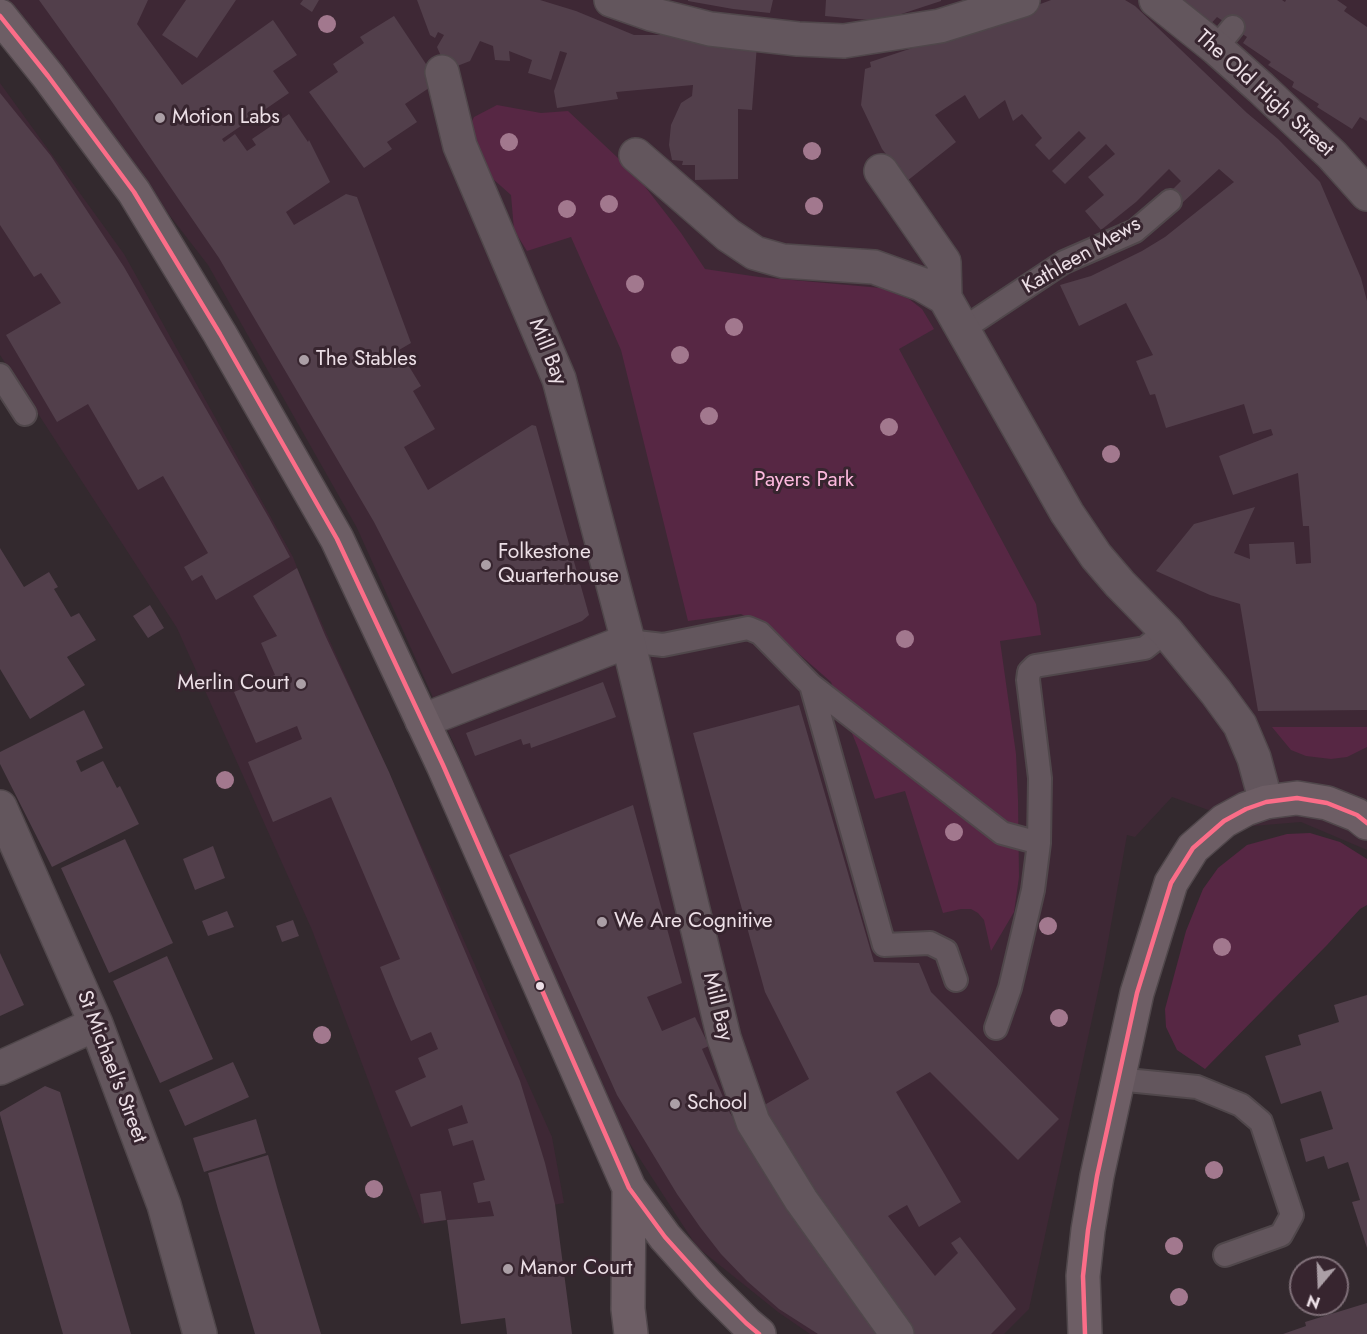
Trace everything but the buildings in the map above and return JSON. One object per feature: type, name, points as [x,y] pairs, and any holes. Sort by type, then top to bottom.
[{"type":"main road","points":[[0,16],[48,76],[134,192],[220,334],[337,539],[443,765],[629,1188],[672,1245],[709,1286],[759,1334]]},
{"type":"main road","points":[[1085,1334],[1083,1276],[1097,1176],[1137,993],[1171,883],[1193,848],[1224,821],[1246,809],[1266,802],[1297,798],[1327,803],[1364,814]]},
{"type":"main road","points":[[629,1188],[628,1310],[631,1334]]},
{"type":"street","points":[[611,0],[651,14],[710,28],[798,39],[844,41],[940,26],[1023,0]]},
{"type":"street","name":"The Old High Street","points":[[1156,0],[1224,38],[1261,88],[1332,155],[1367,194]]},
{"type":"street","name":"Mill Bay","points":[[442,72],[460,146],[559,380],[628,641],[724,1038],[753,1122],[801,1200],[897,1334]]},
{"type":"street","points":[[636,154],[728,235],[755,253],[783,261],[874,267],[921,284],[945,298]]},
{"type":"street","points":[[881,171],[944,262],[945,298],[1067,513],[1096,556],[1120,585],[1166,631],[1240,725],[1254,758],[1266,802]]},
{"type":"street","points":[[422,721],[628,641]]},
{"type":"street","name":"St Michael's Street","points":[[0,807],[96,1024],[164,1205],[200,1334]]},
{"type":"street","points":[[0,1068],[96,1024]]},
{"type":"lane","name":"Kathleen Mews","points":[[963,329],[1064,262],[1135,231],[1170,201]]},
{"type":"lane","points":[[0,375],[25,414]]},
{"type":"lane","points":[[628,641],[663,645],[748,628],[760,633],[811,685],[1002,833],[1039,843]]},
{"type":"lane","points":[[996,1028],[1010,988],[1033,890],[1039,843],[1040,778],[1028,681],[1029,672],[1035,666],[1145,648],[1166,631]]},
{"type":"lane","points":[[811,685],[884,945],[930,943],[946,951],[956,980]]},
{"type":"lane","points":[[1117,1080],[1197,1087],[1241,1105],[1261,1122],[1292,1215],[1281,1235],[1225,1255]]},
{"type":"shaded area","points":[[3,0],[1367,0],[1367,850],[1301,822],[1253,826],[1172,797],[1135,837],[1127,835],[1104,964],[1029,1309],[1004,1334],[810,1334],[778,1312],[697,1247],[603,1102],[457,751],[357,528],[208,265]]},
{"type":"shaded area","points":[[0,83],[124,254],[293,557],[552,1137],[564,1203],[494,1216],[422,1224],[312,930],[177,628],[0,355]]},
{"type":"green space","name":"Payers Park","points":[[497,105],[541,113],[568,111],[636,175],[681,233],[705,269],[759,277],[881,288],[909,299],[922,309],[934,329],[899,349],[1036,604],[1041,635],[1000,641],[1016,754],[1019,877],[1014,912],[991,951],[984,920],[978,913],[971,909],[961,909],[943,913],[905,791],[875,799],[858,748],[831,682],[773,631],[741,614],[688,621],[621,350],[571,237],[527,251],[514,230],[511,195],[474,162],[466,134],[474,117]]},
{"type":"green space","points":[[1272,727],[1367,727],[1367,747],[1347,757],[1331,759],[1306,756],[1291,750]]},
{"type":"green space","points":[[1310,833],[1340,842],[1367,859],[1367,905],[1360,909],[1205,1069],[1177,1050],[1166,1027],[1165,1009],[1186,931],[1203,889],[1218,868],[1247,845],[1287,834]]},
{"type":"transit line","points":[[0,16],[48,76],[134,192],[220,334],[337,539],[443,765],[629,1188],[665,1237],[709,1286],[759,1334]]},
{"type":"transit line","points":[[1085,1334],[1083,1276],[1097,1176],[1137,993],[1171,883],[1193,848],[1224,821],[1246,809],[1266,802],[1297,798],[1327,803],[1357,815],[1367,823]]},
{"type":"place","name":"Motion Labs","points":[[160,118]]},
{"type":"place","name":"The Stables","points":[[304,360]]},
{"type":"place","name":"Folkestone Quarterhouse","points":[[486,565]]},
{"type":"place","name":"Merlin Court","points":[[301,684]]},
{"type":"place","name":"We Are Cognitive","points":[[602,922]]},
{"type":"place","name":"School","points":[[675,1104]]},
{"type":"place","name":"Manor Court","points":[[508,1269]]}]
